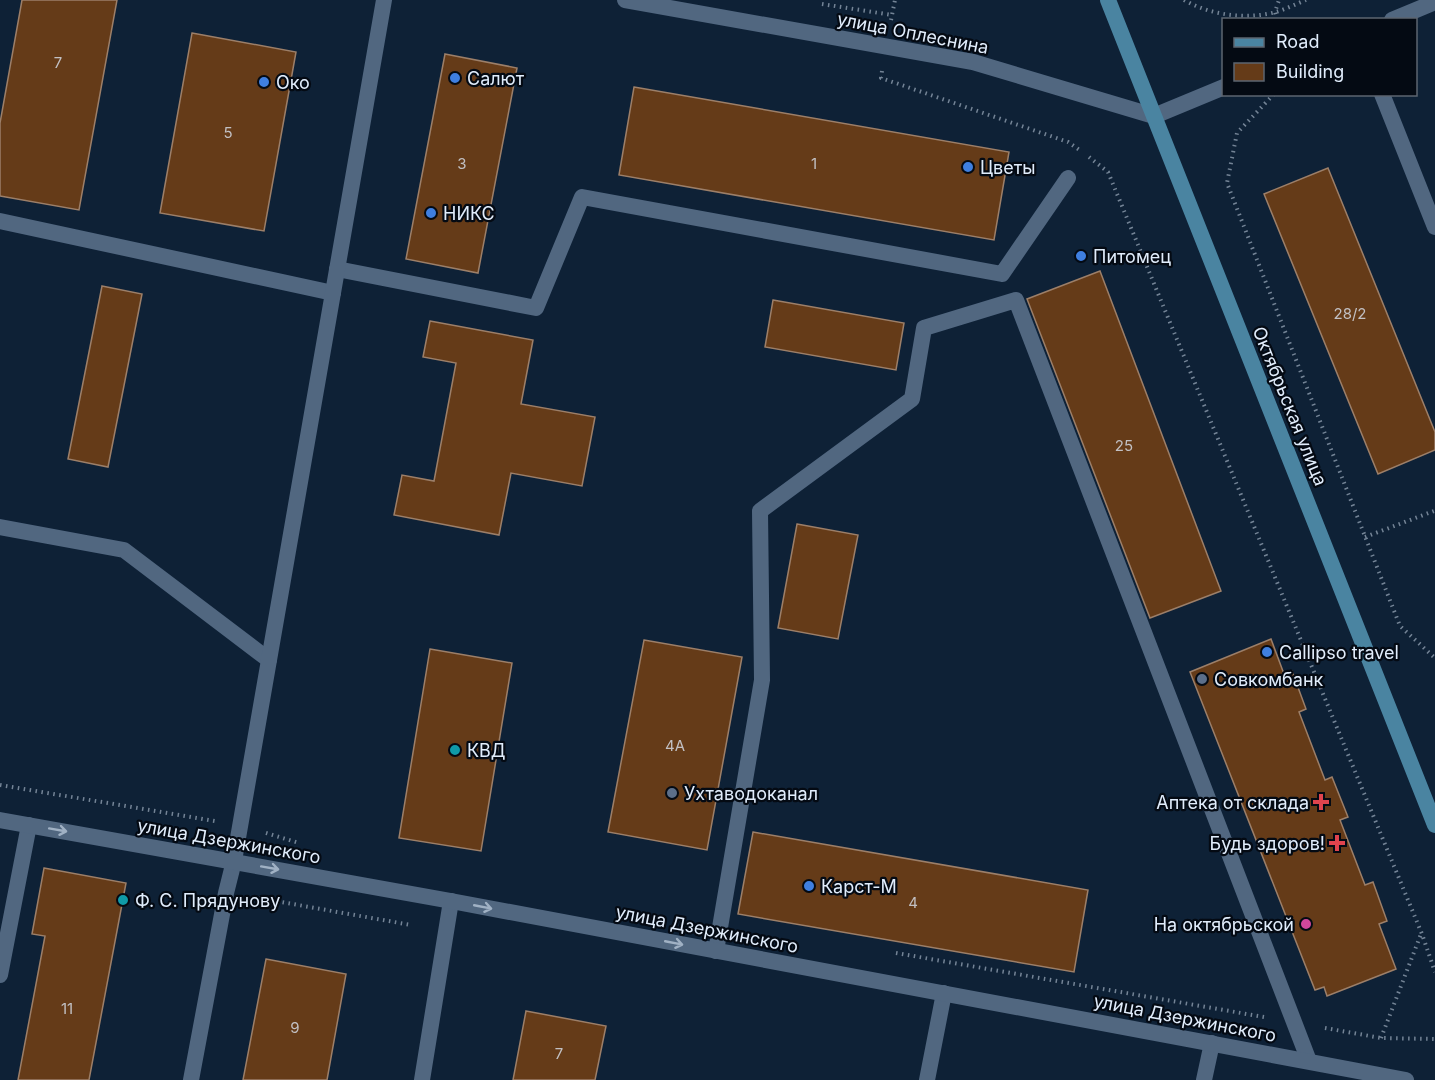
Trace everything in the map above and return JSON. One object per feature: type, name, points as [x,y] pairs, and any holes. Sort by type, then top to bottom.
[{"type":"main road","name":"Октябрьская улица","points":[[1108,0],[1433,815]]},
{"type":"street","points":[[191,1080],[234,861],[384,0]]},
{"type":"street","name":"улица Оплеснина","points":[[625,0],[973,62],[1154,116]]},
{"type":"street","points":[[1397,18],[1435,2]]},
{"type":"street","points":[[1154,116],[1222,88]]},
{"type":"street","points":[[1383,96],[1435,227]]},
{"type":"street","points":[[337,270],[536,308],[582,196],[1002,274],[1068,178]]},
{"type":"street","points":[[0,221],[333,293]]},
{"type":"street","points":[[716,951],[762,680],[760,511],[912,399],[924,328],[1016,300],[1309,1061]]},
{"type":"street","points":[[0,527],[124,550],[269,660]]},
{"type":"street","name":"улица Дзержинского","points":[[0,820],[452,901],[1406,1080]]},
{"type":"street","points":[[0,975],[29,825]]},
{"type":"street","points":[[422,1080],[452,901]]},
{"type":"street","points":[[927,1080],[944,993]]},
{"type":"street","points":[[1204,1080],[1212,1043]]},
{"type":"path","points":[[1184,0],[1226,15],[1275,12],[1306,0]]},
{"type":"path","points":[[1276,18],[1275,12],[1279,0]]},
{"type":"path","points":[[817,3],[892,15]]},
{"type":"path","points":[[881,78],[1068,142],[1108,172],[1422,933],[1435,972]]},
{"type":"path","points":[[1273,96],[1237,133],[1227,183],[1400,626],[1435,658]]},
{"type":"path","points":[[1365,537],[1434,511]]},
{"type":"path","points":[[1381,1038],[1422,933]]},
{"type":"building","points":[[22,0],[117,0],[79,210],[0,196],[0,123]]},
{"type":"building","points":[[192,33],[296,52],[264,231],[160,213]]},
{"type":"building","points":[[445,54],[517,68],[478,273],[406,259]]},
{"type":"building","points":[[634,87],[1009,152],[994,240],[619,175]]},
{"type":"building","points":[[1328,168],[1435,432],[1435,450],[1378,474],[1264,194]]},
{"type":"building","points":[[1100,271],[1221,591],[1150,618],[1027,299]]},
{"type":"building","points":[[102,286],[142,294],[108,467],[68,459]]},
{"type":"building","points":[[773,300],[904,323],[896,370],[765,347]]},
{"type":"building","points":[[430,321],[533,340],[521,404],[595,417],[582,486],[511,473],[499,535],[394,515],[402,475],[434,481],[456,363],[423,357]]},
{"type":"building","points":[[797,524],[858,535],[838,639],[778,628]]},
{"type":"building","points":[[1271,639],[1284,674],[1292,671],[1306,709],[1299,712],[1325,780],[1332,777],[1348,817],[1340,820],[1365,885],[1373,882],[1387,921],[1379,924],[1396,969],[1327,996],[1324,987],[1315,990],[1190,672]]},
{"type":"building","points":[[644,640],[742,657],[707,850],[608,832]]},
{"type":"building","name":"КВД","points":[[430,649],[512,663],[481,851],[399,838]]},
{"type":"building","points":[[753,832],[1088,890],[1074,972],[738,914]]},
{"type":"building","points":[[44,868],[126,883],[89,1080],[18,1080],[45,936],[32,934]]},
{"type":"building","points":[[266,959],[346,974],[327,1080],[243,1080]]},
{"type":"building","points":[[526,1011],[606,1026],[595,1080],[513,1080]]},
{"type":"place","name":"Салют","points":[[455,78]]},
{"type":"place","name":"Око","points":[[264,82]]},
{"type":"place","name":"Цветы","points":[[968,167]]},
{"type":"place","name":"НИКС","points":[[431,213]]},
{"type":"place","name":"Питомец","points":[[1081,256]]},
{"type":"place","name":"Callipso travel","points":[[1267,652]]},
{"type":"place","name":"Совкомбанк","points":[[1202,679]]},
{"type":"place","name":"КВД","points":[[455,750]]},
{"type":"place","name":"Ухтаводоканал","points":[[672,793]]},
{"type":"place","name":"Аптека от склада","points":[[1321,802]]},
{"type":"place","name":"Будь здоров!","points":[[1337,843]]},
{"type":"place","name":"Карст-М","points":[[809,886]]},
{"type":"place","name":"Ф. С. Прядунову","points":[[123,900]]},
{"type":"place","name":"На октябрьской","points":[[1306,924]]}]
